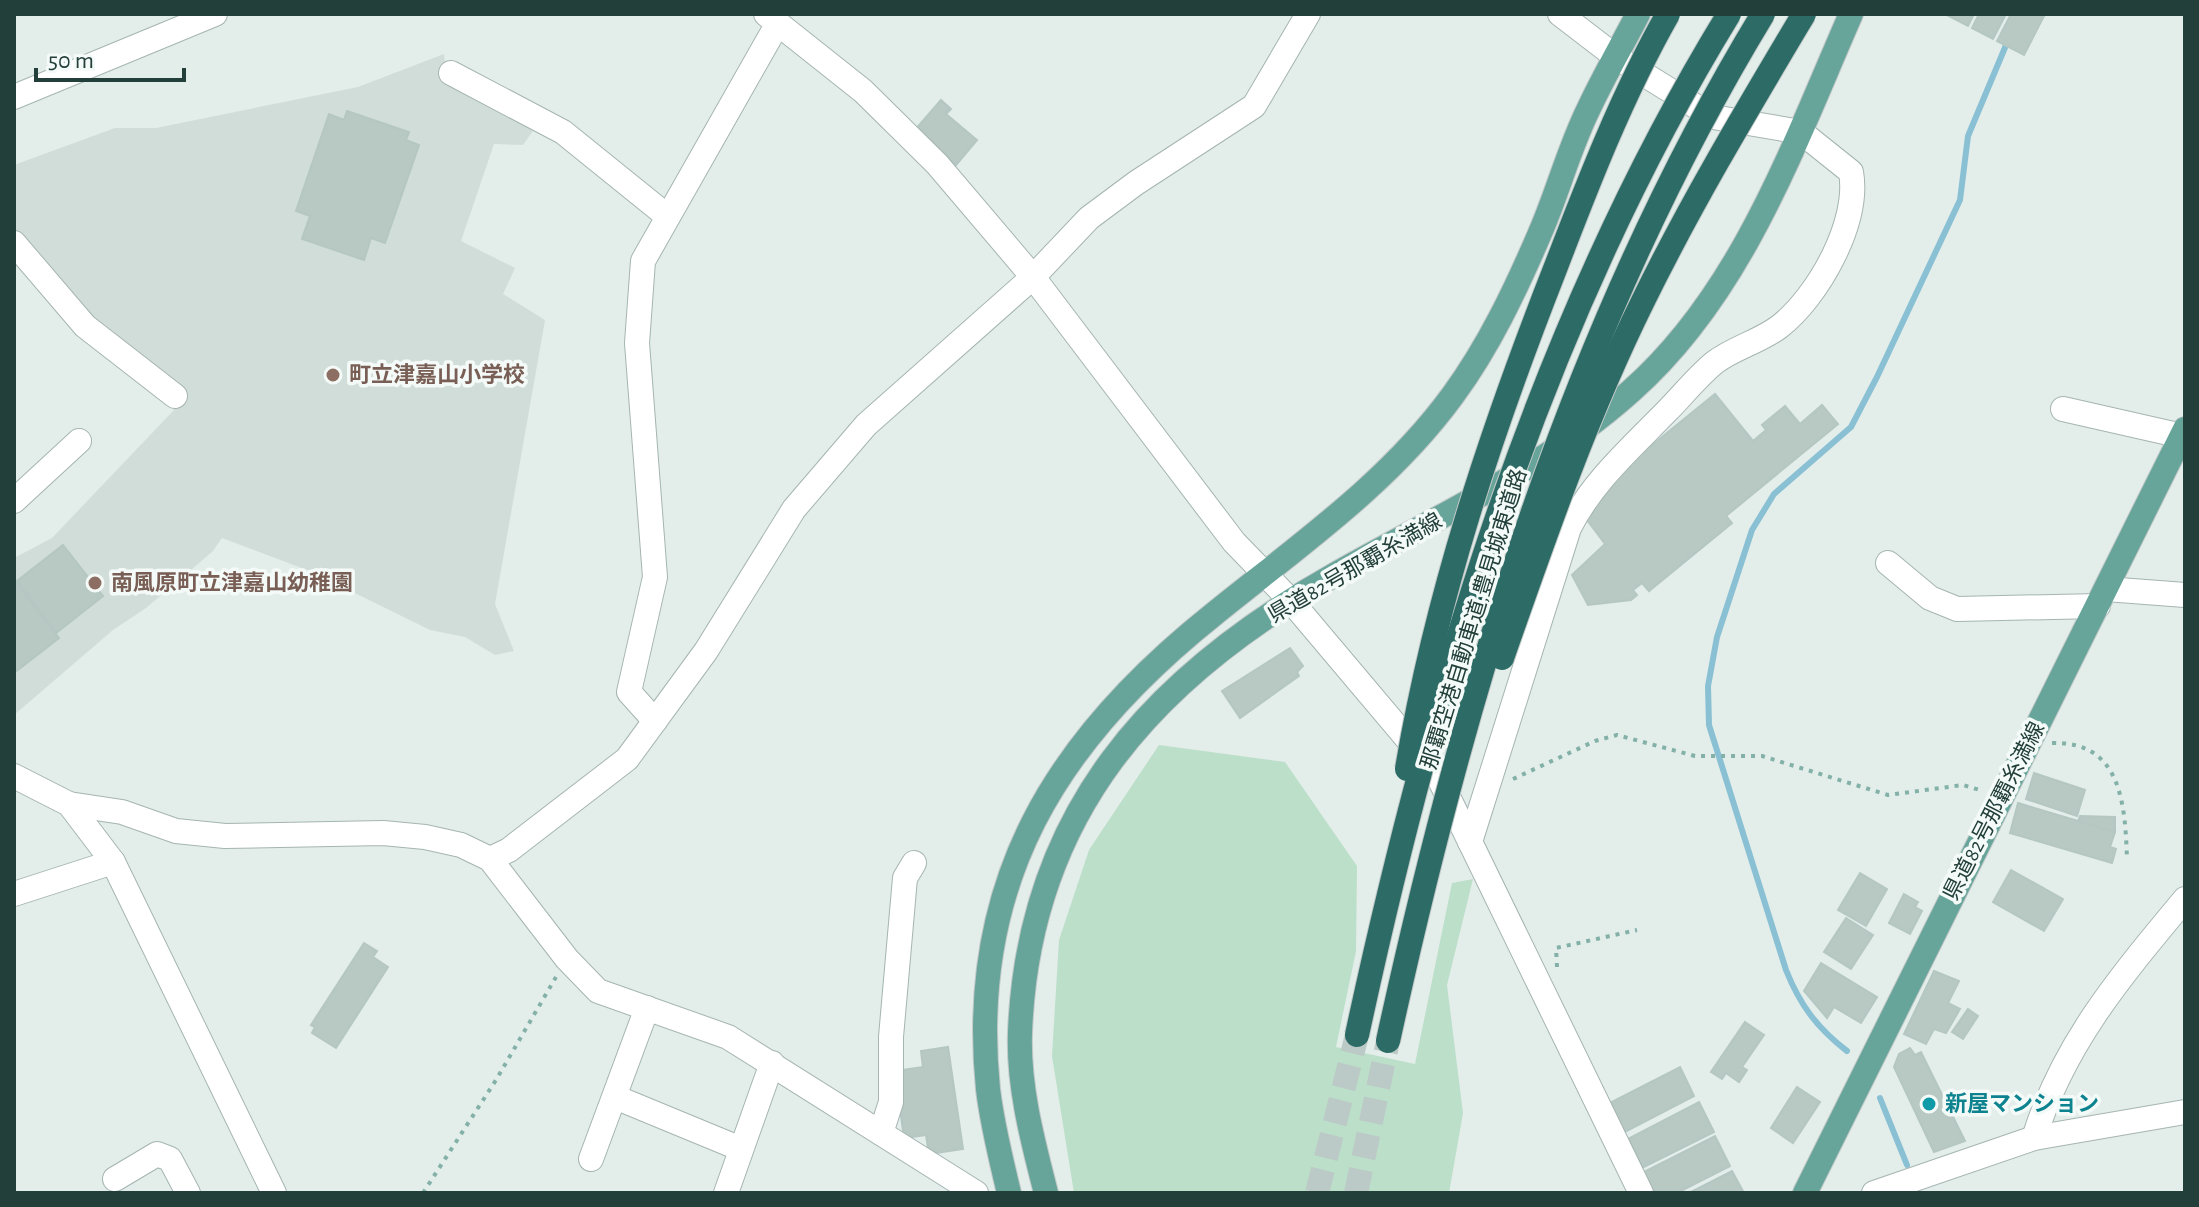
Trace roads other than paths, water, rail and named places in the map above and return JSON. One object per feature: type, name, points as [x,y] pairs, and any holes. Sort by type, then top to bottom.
[{"type":"highway","points":[[1386,902],[1428,651],[1457,547],[1504,403],[1579,206],[1626,94],[1668,14]]},
{"type":"highway","name":"那覇空港自動車道;豊見城東道路","points":[[1357,1035],[1386,902],[1485,553],[1548,379],[1622,213],[1701,59],[1729,14]]},
{"type":"highway","name":"那覇空港自動車道;豊見城東道路","points":[[1388,1041],[1418,903],[1512,567],[1563,423],[1659,203],[1727,72],[1763,14]]},
{"type":"highway","points":[[1418,903],[1551,519],[1604,386],[1686,219],[1804,14]]},
{"type":"main road","name":"県道82号那覇糸満線","points":[[1009,1193],[988,1086],[987,999],[998,922],[1021,848],[1050,788],[1094,726],[1155,663],[1366,492],[1413,445],[1453,396],[1505,308],[1540,232],[1587,110],[1638,14]]},
{"type":"main road","name":"県道82号那覇糸満線","points":[[1046,1193],[1024,1092],[1019,1036],[1026,967],[1041,901],[1069,826],[1102,770],[1177,685],[1291,601],[1522,474],[1634,389],[1714,296],[1746,243],[1801,132],[1851,14]]},
{"type":"main road","name":"県道82号那覇糸満線","points":[[1805,1193],[2183,432]]},
{"type":"street","points":[[14,97],[215,14]]},
{"type":"street","points":[[490,859],[509,850],[627,759],[706,651],[794,509],[866,425],[1033,277],[1089,218],[1136,183],[1254,106],[1308,14]]},
{"type":"street","points":[[1470,842],[1569,528],[1580,505],[1603,476],[1715,363],[1779,327],[1826,272],[1843,236],[1854,191],[1851,172],[1801,132],[1713,117],[1616,57],[1568,16]]},
{"type":"street","points":[[655,721],[629,692],[655,577],[637,343],[643,261],[772,19],[863,91],[937,164],[1033,277],[1234,542],[1291,601],[1437,774],[1641,1193]]},
{"type":"street","points":[[451,73],[563,132],[667,216]]},
{"type":"street","points":[[14,243],[85,326],[175,396]]},
{"type":"street","points":[[2063,409],[2183,432]]},
{"type":"street","points":[[14,501],[79,441]]},
{"type":"street","points":[[1888,563],[1930,598],[1957,609],[2185,595]]},
{"type":"street","points":[[14,776],[69,804],[122,812],[176,831],[225,836],[383,833],[425,837],[461,845],[490,859],[567,959],[598,991],[728,1037],[881,1133],[944,1185],[976,1193]]},
{"type":"street","points":[[69,804],[113,862],[274,1193]]},
{"type":"street","points":[[14,894],[113,862]]},
{"type":"street","points":[[881,1133],[891,1102],[891,1037],[905,878],[914,863]]},
{"type":"street","points":[[2034,1138],[2043,1109],[2083,1028],[2107,993],[2185,899]]},
{"type":"street","points":[[591,1159],[647,1008]]},
{"type":"street","points":[[726,1193],[772,1063]]},
{"type":"street","points":[[615,1097],[741,1149]]},
{"type":"street","points":[[1874,1193],[2034,1138],[2185,1112]]},
{"type":"street","points":[[115,1179],[157,1154],[170,1159],[188,1193]]},
{"type":"waterway","points":[[1847,1051],[1810,1015],[1786,970],[1709,725],[1708,686],[1717,637],[1752,530],[1774,494],[1851,427],[1960,200],[1968,136],[2009,38]]},
{"type":"waterway","points":[[1880,1098],[1907,1165]]},
{"type":"tunnel","points":[[1317,1193],[1357,1035]]},
{"type":"tunnel","points":[[1356,1193],[1388,1041]]},
{"type":"place","name":"町立津嘉山小学校","points":[[333,375]]},
{"type":"place","name":"南風原町立津嘉山幼稚園","points":[[95,583]]},
{"type":"place","name":"新屋マンション","points":[[1929,1104]]}]
